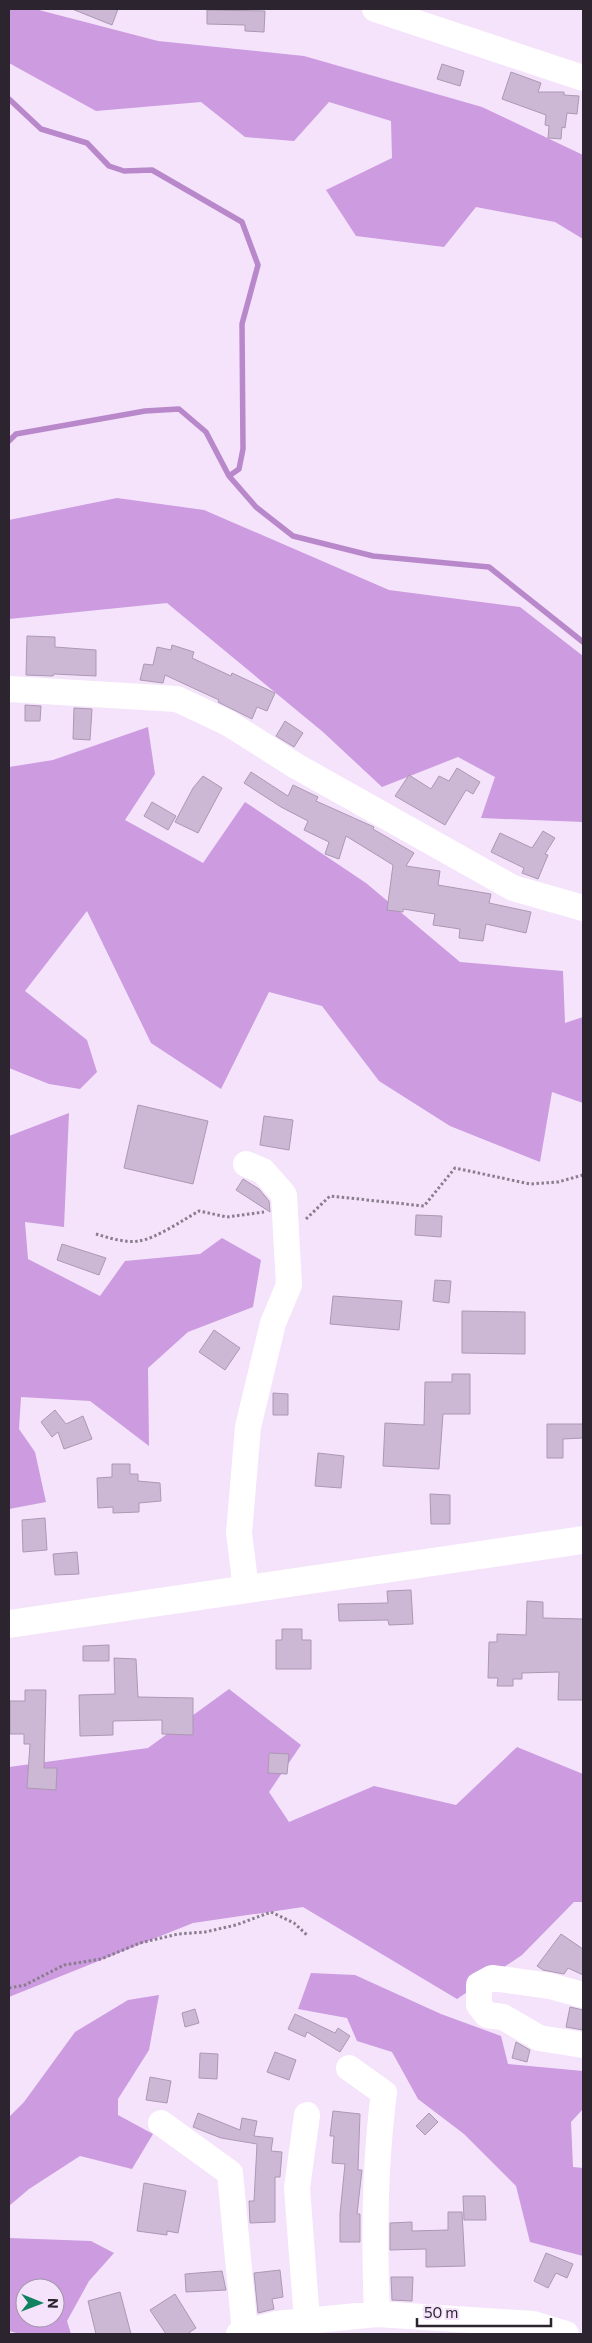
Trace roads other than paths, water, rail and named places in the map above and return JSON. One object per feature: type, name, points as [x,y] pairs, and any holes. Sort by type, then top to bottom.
[{"type":"main road","points":[[9,1624],[583,1540]]},
{"type":"street","points":[[375,9],[583,78]]},
{"type":"street","points":[[9,689],[177,699],[228,723],[296,766],[513,888],[583,908]]},
{"type":"street","points":[[246,1164],[263,1171],[284,1195],[289,1285],[273,1323],[248,1427],[239,1533],[246,1589]]},
{"type":"street","points":[[583,1995],[550,1986],[492,1978],[479,1985],[480,2005],[487,2015],[503,2017],[539,2038],[583,2046]]},
{"type":"street","points":[[348,2068],[384,2094],[380,2124],[374,2239],[391,2321]]},
{"type":"street","points":[[307,2115],[297,2188],[308,2321]]},
{"type":"street","points":[[161,2123],[230,2172],[242,2333],[276,2324],[308,2321],[391,2321],[533,2324],[566,2334]]},
{"type":"waterway","points":[[9,99],[41,129],[87,143],[109,166],[124,171],[152,170],[242,222],[258,265],[242,324],[243,449],[239,469],[229,476]]},
{"type":"waterway","points":[[9,441],[16,434],[145,411],[179,409],[206,432],[229,476],[256,507],[293,536],[373,556],[489,567],[583,642]]}]
